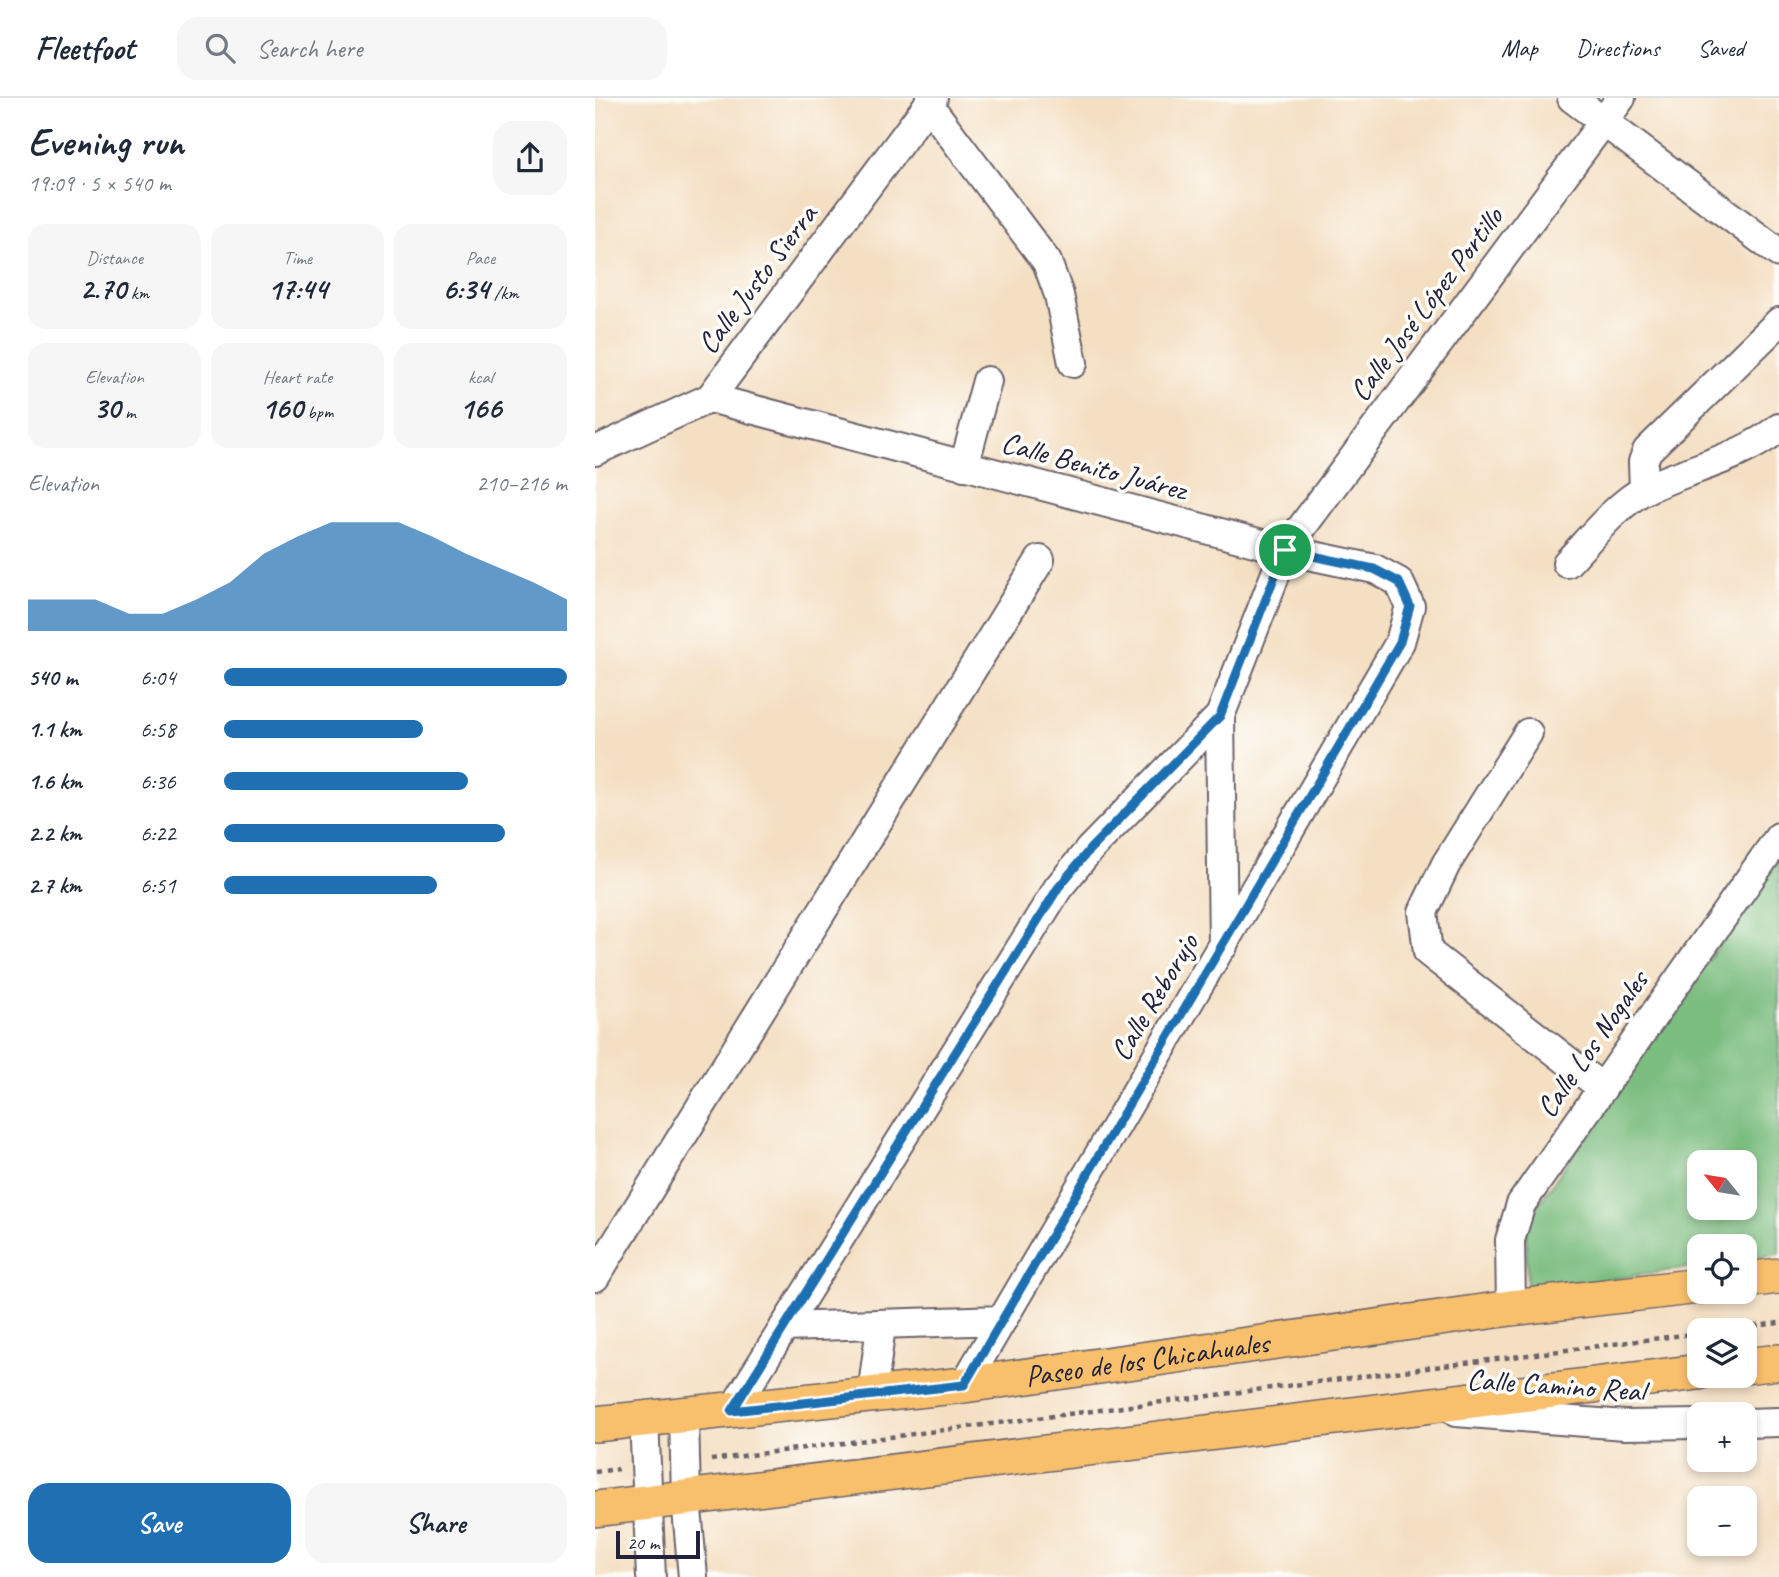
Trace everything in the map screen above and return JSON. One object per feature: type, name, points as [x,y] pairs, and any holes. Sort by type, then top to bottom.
[{"type":"main road","points":[[1757,1279],[1779,1276]]},
{"type":"main road","name":"Paseo de los Chicahuales","points":[[595,1424],[964,1385],[1511,1308],[1687,1287]]},
{"type":"main road","points":[[1757,1365],[1779,1362]]},
{"type":"main road","points":[[595,1509],[1687,1373]]},
{"type":"street","points":[[1571,98],[1779,253]]},
{"type":"street","name":"Calle José López Portillo","points":[[1220,716],[1285,550],[1621,98]]},
{"type":"street","points":[[930,101],[1047,261],[1059,295],[1073,363]]},
{"type":"street","name":"Calle Justo Sierra","points":[[595,451],[710,398],[930,101]]},
{"type":"street","points":[[1644,490],[1643,462],[1647,451],[1779,322]]},
{"type":"street","points":[[964,466],[986,381]]},
{"type":"street","name":"Calle Benito Juárez","points":[[710,398],[1285,550],[1374,569],[1399,582],[1410,606],[1400,642]]},
{"type":"street","points":[[1567,563],[1612,515],[1644,490],[1722,460],[1779,428]]},
{"type":"street","points":[[595,1278],[1040,560]]},
{"type":"street","name":"Calle Reborujo","points":[[964,1385],[1400,642]]},
{"type":"street","points":[[1220,716],[1223,946]]},
{"type":"street","points":[[732,1411],[1058,888],[1090,849],[1220,716]]},
{"type":"street","points":[[1528,733],[1445,864],[1423,912],[1428,952],[1601,1087]]},
{"type":"street","name":"Calle Los Nogales","points":[[1511,1308],[1510,1240],[1521,1204],[1779,837]]},
{"type":"street","points":[[784,1327],[881,1326],[1002,1320]]},
{"type":"street","points":[[872,1395],[881,1326]]},
{"type":"street","name":"Calle Camino Real","points":[[1408,1408],[1625,1425],[1687,1424]]},
{"type":"street","points":[[684,1416],[692,1577]]},
{"type":"street","points":[[644,1419],[651,1577]]},
{"type":"street","points":[[1757,1423],[1779,1422]]},
{"type":"path","points":[[1757,1326],[1779,1323]]},
{"type":"path","points":[[686,1463],[1687,1335]]},
{"type":"path","points":[[595,1472],[645,1465]]},
{"type":"green space","points":[[1779,858],[1779,1254],[1757,1257],[1757,1234],[1687,1234],[1687,1268],[1527,1292],[1526,1222]]},
{"type":"route","points":[[1285,550],[1374,569],[1399,582],[1410,606],[1400,642],[964,1385],[732,1411],[1058,888],[1090,849],[1220,716],[1285,550]]}]
